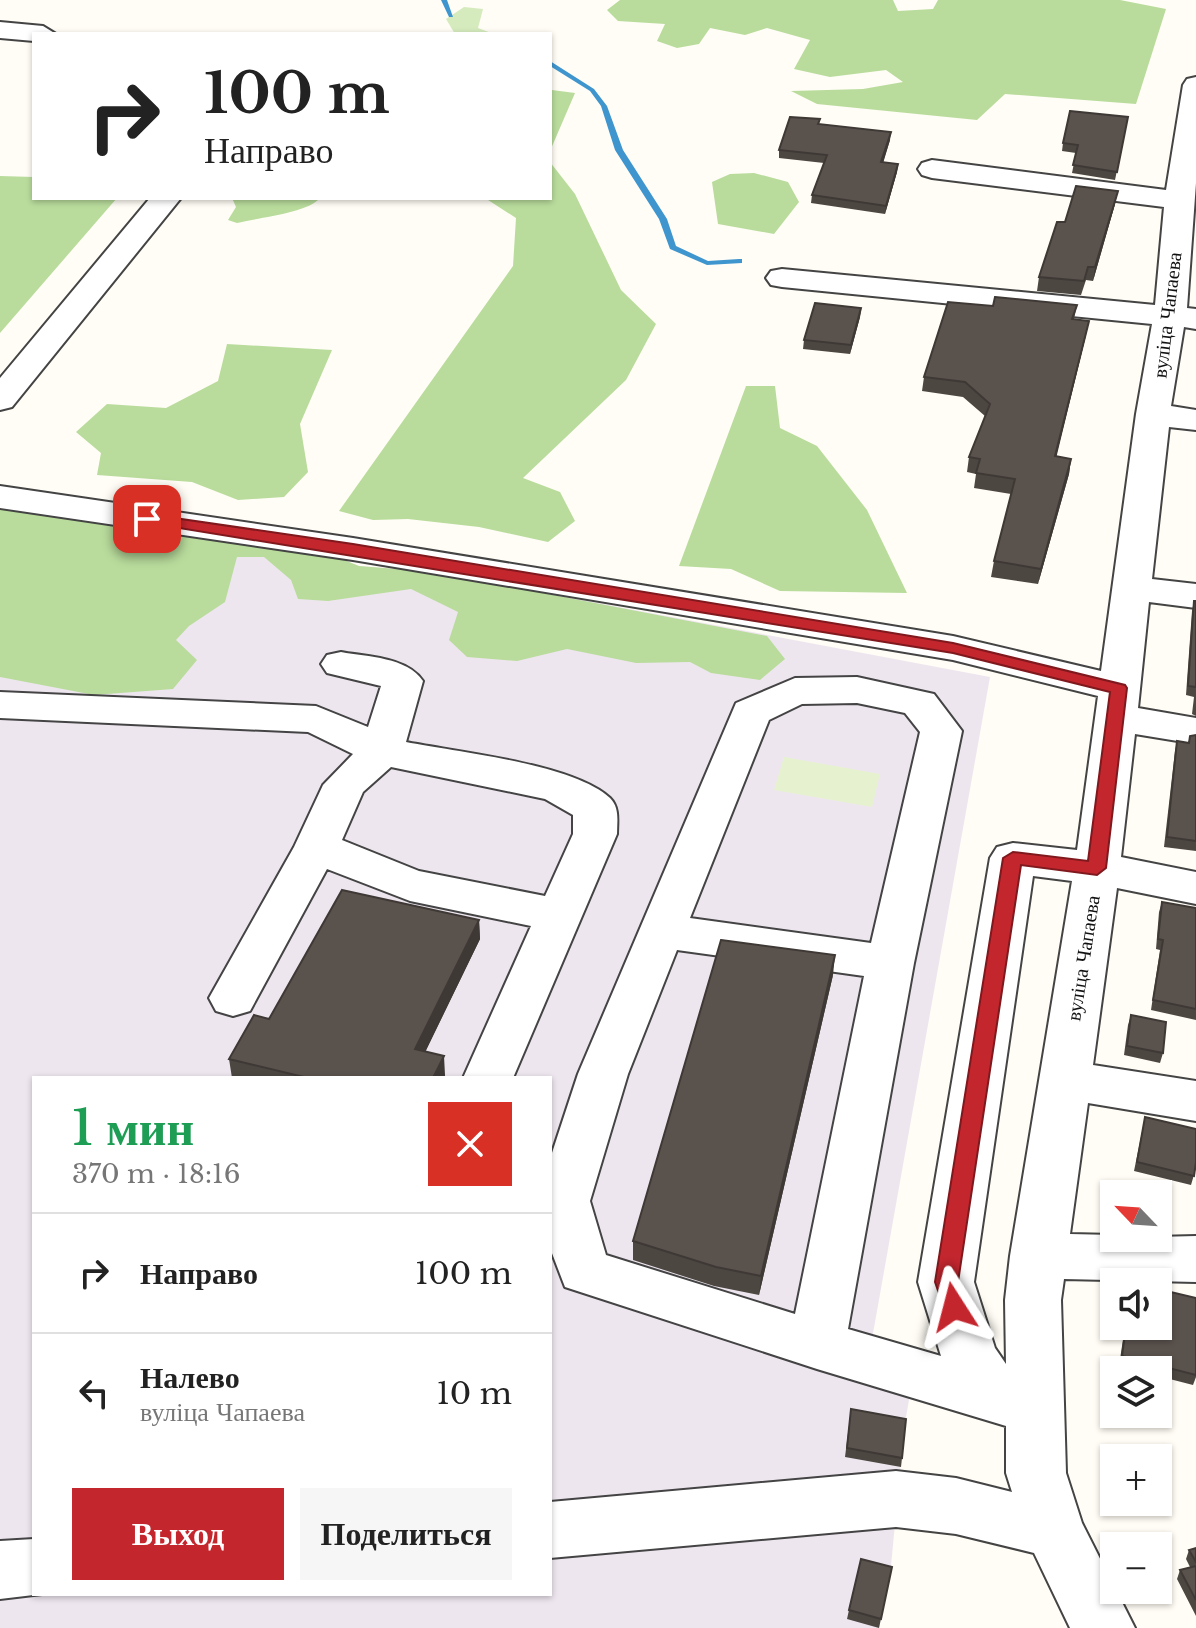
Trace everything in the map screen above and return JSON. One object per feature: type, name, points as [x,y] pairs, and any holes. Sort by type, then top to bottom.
[{"type":"street","points":[[0,30],[32,33]]},
{"type":"street","name":"вуліца Чапаева","points":[[1103,1628],[1054,1530],[1014,1402],[1033,1300],[1037,1256],[1097,868],[1153,414],[1183,318],[1184,215],[1196,89]]},
{"type":"street","points":[[932,169],[1184,215]]},
{"type":"street","points":[[0,400],[164,200]]},
{"type":"street","points":[[782,278],[1183,318]]},
{"type":"street","points":[[1153,414],[1196,420]]},
{"type":"street","points":[[0,497],[368,551],[953,648],[1196,731]]},
{"type":"street","points":[[1132,588],[1196,596]]},
{"type":"street","points":[[233,998],[316,847],[345,785],[382,751],[403,681],[388,673],[341,664]]},
{"type":"street","points":[[817,1345],[890,963],[941,731],[919,703],[857,690],[795,691],[751,712],[603,1074],[563,1201],[584,1271],[817,1345],[1014,1402]]},
{"type":"street","points":[[0,705],[316,719],[382,751],[558,787],[595,809],[595,834],[489,1076]]},
{"type":"street","points":[[316,847],[410,885],[559,915]]},
{"type":"street","points":[[1014,1402],[970,1357],[946,1282],[1013,858],[1097,868],[1196,888]]},
{"type":"street","points":[[663,931],[890,963]]},
{"type":"street","points":[[1065,1080],[1196,1101]]},
{"type":"street","points":[[1037,1256],[1196,1259]]},
{"type":"street","points":[[552,1530],[896,1499],[956,1506],[1054,1530]]},
{"type":"street","points":[[0,1570],[32,1568]]},
{"type":"shaded area","points":[[0,503],[314,548],[359,566],[434,572],[990,677],[872,1339],[914,1372],[904,1428],[890,1577],[879,1628],[0,1628]]},
{"type":"green space","points":[[620,0],[893,0],[898,11],[933,9],[938,0],[1120,0],[1166,9],[1136,104],[1005,94],[977,120],[817,104],[791,91],[863,89],[903,82],[886,70],[830,77],[794,69],[810,40],[767,28],[745,35],[710,28],[699,44],[677,48],[657,41],[665,24],[618,21],[607,10]]},
{"type":"green space","points":[[464,7],[483,9],[478,28],[489,32],[454,32],[446,19]]},
{"type":"green space","points":[[552,90],[575,93],[552,146]]},
{"type":"green space","points":[[552,165],[575,194],[621,290],[656,324],[626,380],[523,478],[560,492],[575,521],[548,542],[479,527],[408,519],[373,520],[339,511],[513,266],[516,218],[488,200],[552,200]]},
{"type":"green space","points":[[754,173],[788,182],[799,202],[774,234],[718,224],[712,182],[730,174]]},
{"type":"green space","points":[[0,176],[32,177],[32,200],[115,200],[0,333]]},
{"type":"green space","points":[[233,200],[318,200],[305,208],[237,223],[228,220],[236,207]]},
{"type":"green space","points":[[227,344],[332,350],[300,424],[308,472],[284,497],[238,500],[192,482],[97,475],[101,453],[76,432],[107,404],[166,408],[218,381]]},
{"type":"green space","points":[[746,386],[775,386],[780,428],[817,446],[867,510],[907,593],[780,591],[731,569],[679,566]]},
{"type":"green space","points":[[0,503],[314,548],[359,566],[434,572],[767,636],[785,659],[760,680],[711,673],[690,662],[636,663],[567,649],[517,661],[467,657],[449,640],[458,612],[411,589],[328,601],[298,599],[291,580],[264,557],[237,557],[225,602],[189,626],[176,640],[197,660],[173,689],[94,695],[0,677]]},
{"type":"green space","points":[[784,757],[880,774],[872,807],[774,790]]},
{"type":"building","points":[[1070,111],[1128,117],[1117,172],[1073,165],[1078,145],[1063,143]]},
{"type":"building","points":[[790,117],[820,119],[818,124],[891,132],[881,162],[898,164],[886,206],[812,195],[827,155],[779,150]]},
{"type":"building","points":[[1076,186],[1118,191],[1095,267],[1088,267],[1084,281],[1039,277],[1057,222],[1065,222]]},
{"type":"building","points":[[995,297],[1077,305],[1072,319],[1089,321],[1055,456],[1071,459],[1041,569],[994,561],[1015,479],[976,473],[980,459],[969,457],[990,404],[965,382],[924,377],[948,302],[993,306]]},
{"type":"building","points":[[815,303],[861,308],[851,345],[804,340]]},
{"type":"building","points":[[1196,601],[1196,687],[1188,686]]},
{"type":"building","points":[[1196,735],[1196,841],[1167,837],[1177,741],[1189,743],[1190,736]]},
{"type":"building","points":[[342,890],[479,920],[415,1049],[444,1056],[434,1076],[300,1076],[229,1059],[254,1015],[269,1019]]},
{"type":"building","points":[[1162,902],[1196,908],[1196,1009],[1153,1000],[1163,940],[1158,939]]},
{"type":"building","points":[[721,940],[835,955],[761,1276],[716,1267],[633,1241]]},
{"type":"building","points":[[1131,1015],[1166,1022],[1163,1053],[1127,1046]]},
{"type":"building","points":[[1145,1117],[1196,1129],[1194,1176],[1137,1162]]},
{"type":"building","points":[[1172,1292],[1196,1298],[1196,1375],[1172,1369],[1172,1356],[1122,1356],[1124,1340],[1172,1340]]},
{"type":"building","points":[[851,1409],[906,1419],[902,1458],[847,1448]]},
{"type":"building","points":[[1196,1548],[1196,1562],[1189,1550]]},
{"type":"building","points":[[861,1559],[892,1567],[881,1619],[849,1610]]},
{"type":"building","points":[[1196,1566],[1196,1600],[1180,1570]]},
{"type":"waterway","points":[[444,0],[451,16]]},
{"type":"waterway","points":[[552,64],[592,90],[604,106],[619,150],[663,219],[673,247],[707,263],[739,261]]},
{"type":"route","points":[[147,519],[353,549],[953,648],[1119,688],[1097,868],[1013,858],[946,1282],[954,1307]]}]
